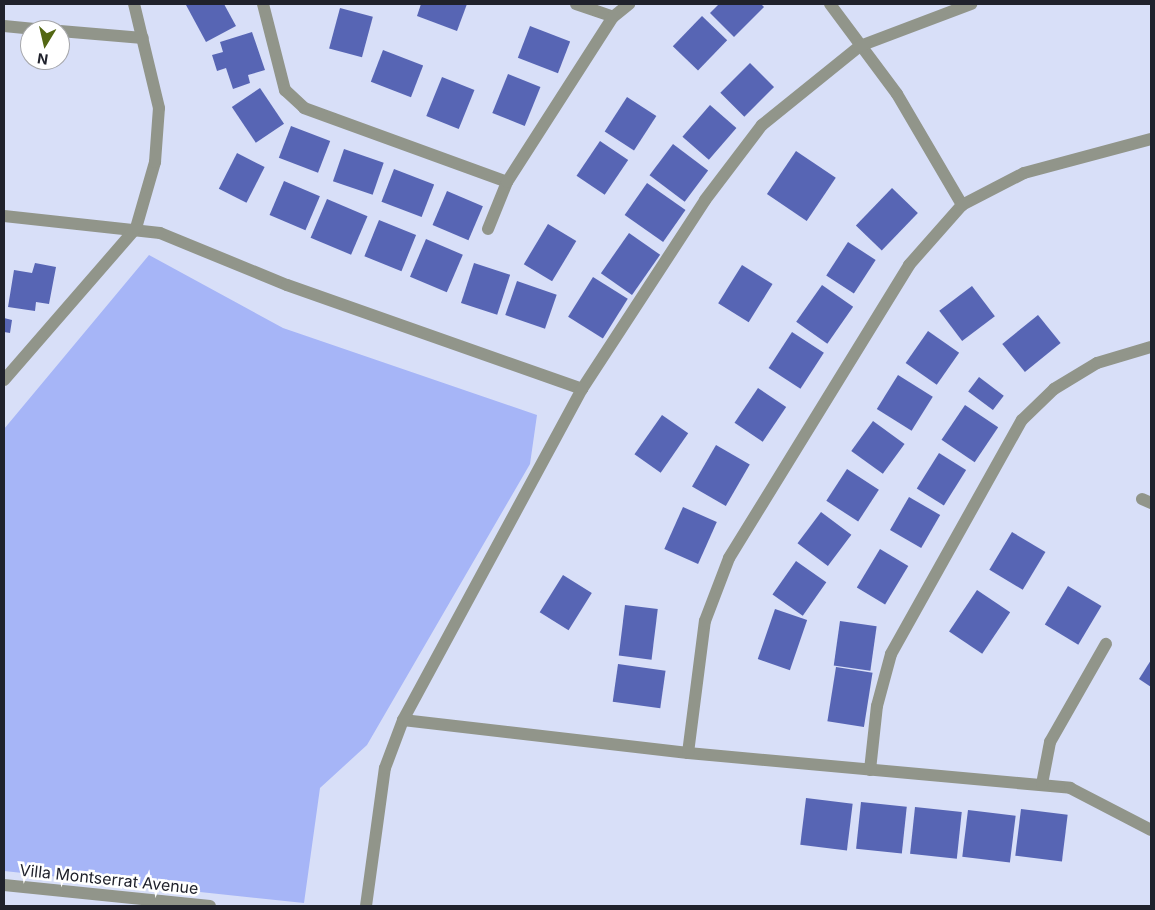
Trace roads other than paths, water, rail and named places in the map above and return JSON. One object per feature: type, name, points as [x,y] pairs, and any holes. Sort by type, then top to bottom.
[{"type":"street","points":[[4,380],[136,228],[155,162],[159,108],[134,4]]},
{"type":"street","points":[[263,4],[286,90],[304,108],[507,182]]},
{"type":"street","points":[[576,4],[613,17]]},
{"type":"street","points":[[488,229],[507,182],[613,17],[629,4]]},
{"type":"street","points":[[830,4],[897,94],[962,205]]},
{"type":"street","points":[[366,906],[385,768],[403,720],[582,389],[705,200],[762,125],[860,46],[970,4]]},
{"type":"street","points":[[4,26],[20,28]]},
{"type":"street","points":[[70,32],[143,38]]},
{"type":"street","points":[[688,753],[705,621],[729,558],[909,266],[962,205],[1024,173],[1151,139]]},
{"type":"street","points":[[4,216],[136,228],[582,389]]},
{"type":"street","points":[[870,770],[877,706],[891,654],[1022,420],[1054,389],[1097,363],[1151,347]]},
{"type":"street","points":[[1042,784],[1050,742],[1106,644]]},
{"type":"street","points":[[403,720],[688,753],[1042,784],[1086,792],[1151,830]]},
{"type":"street","name":"Villa Montserrat Avenue","points":[[4,884],[210,906]]}]
